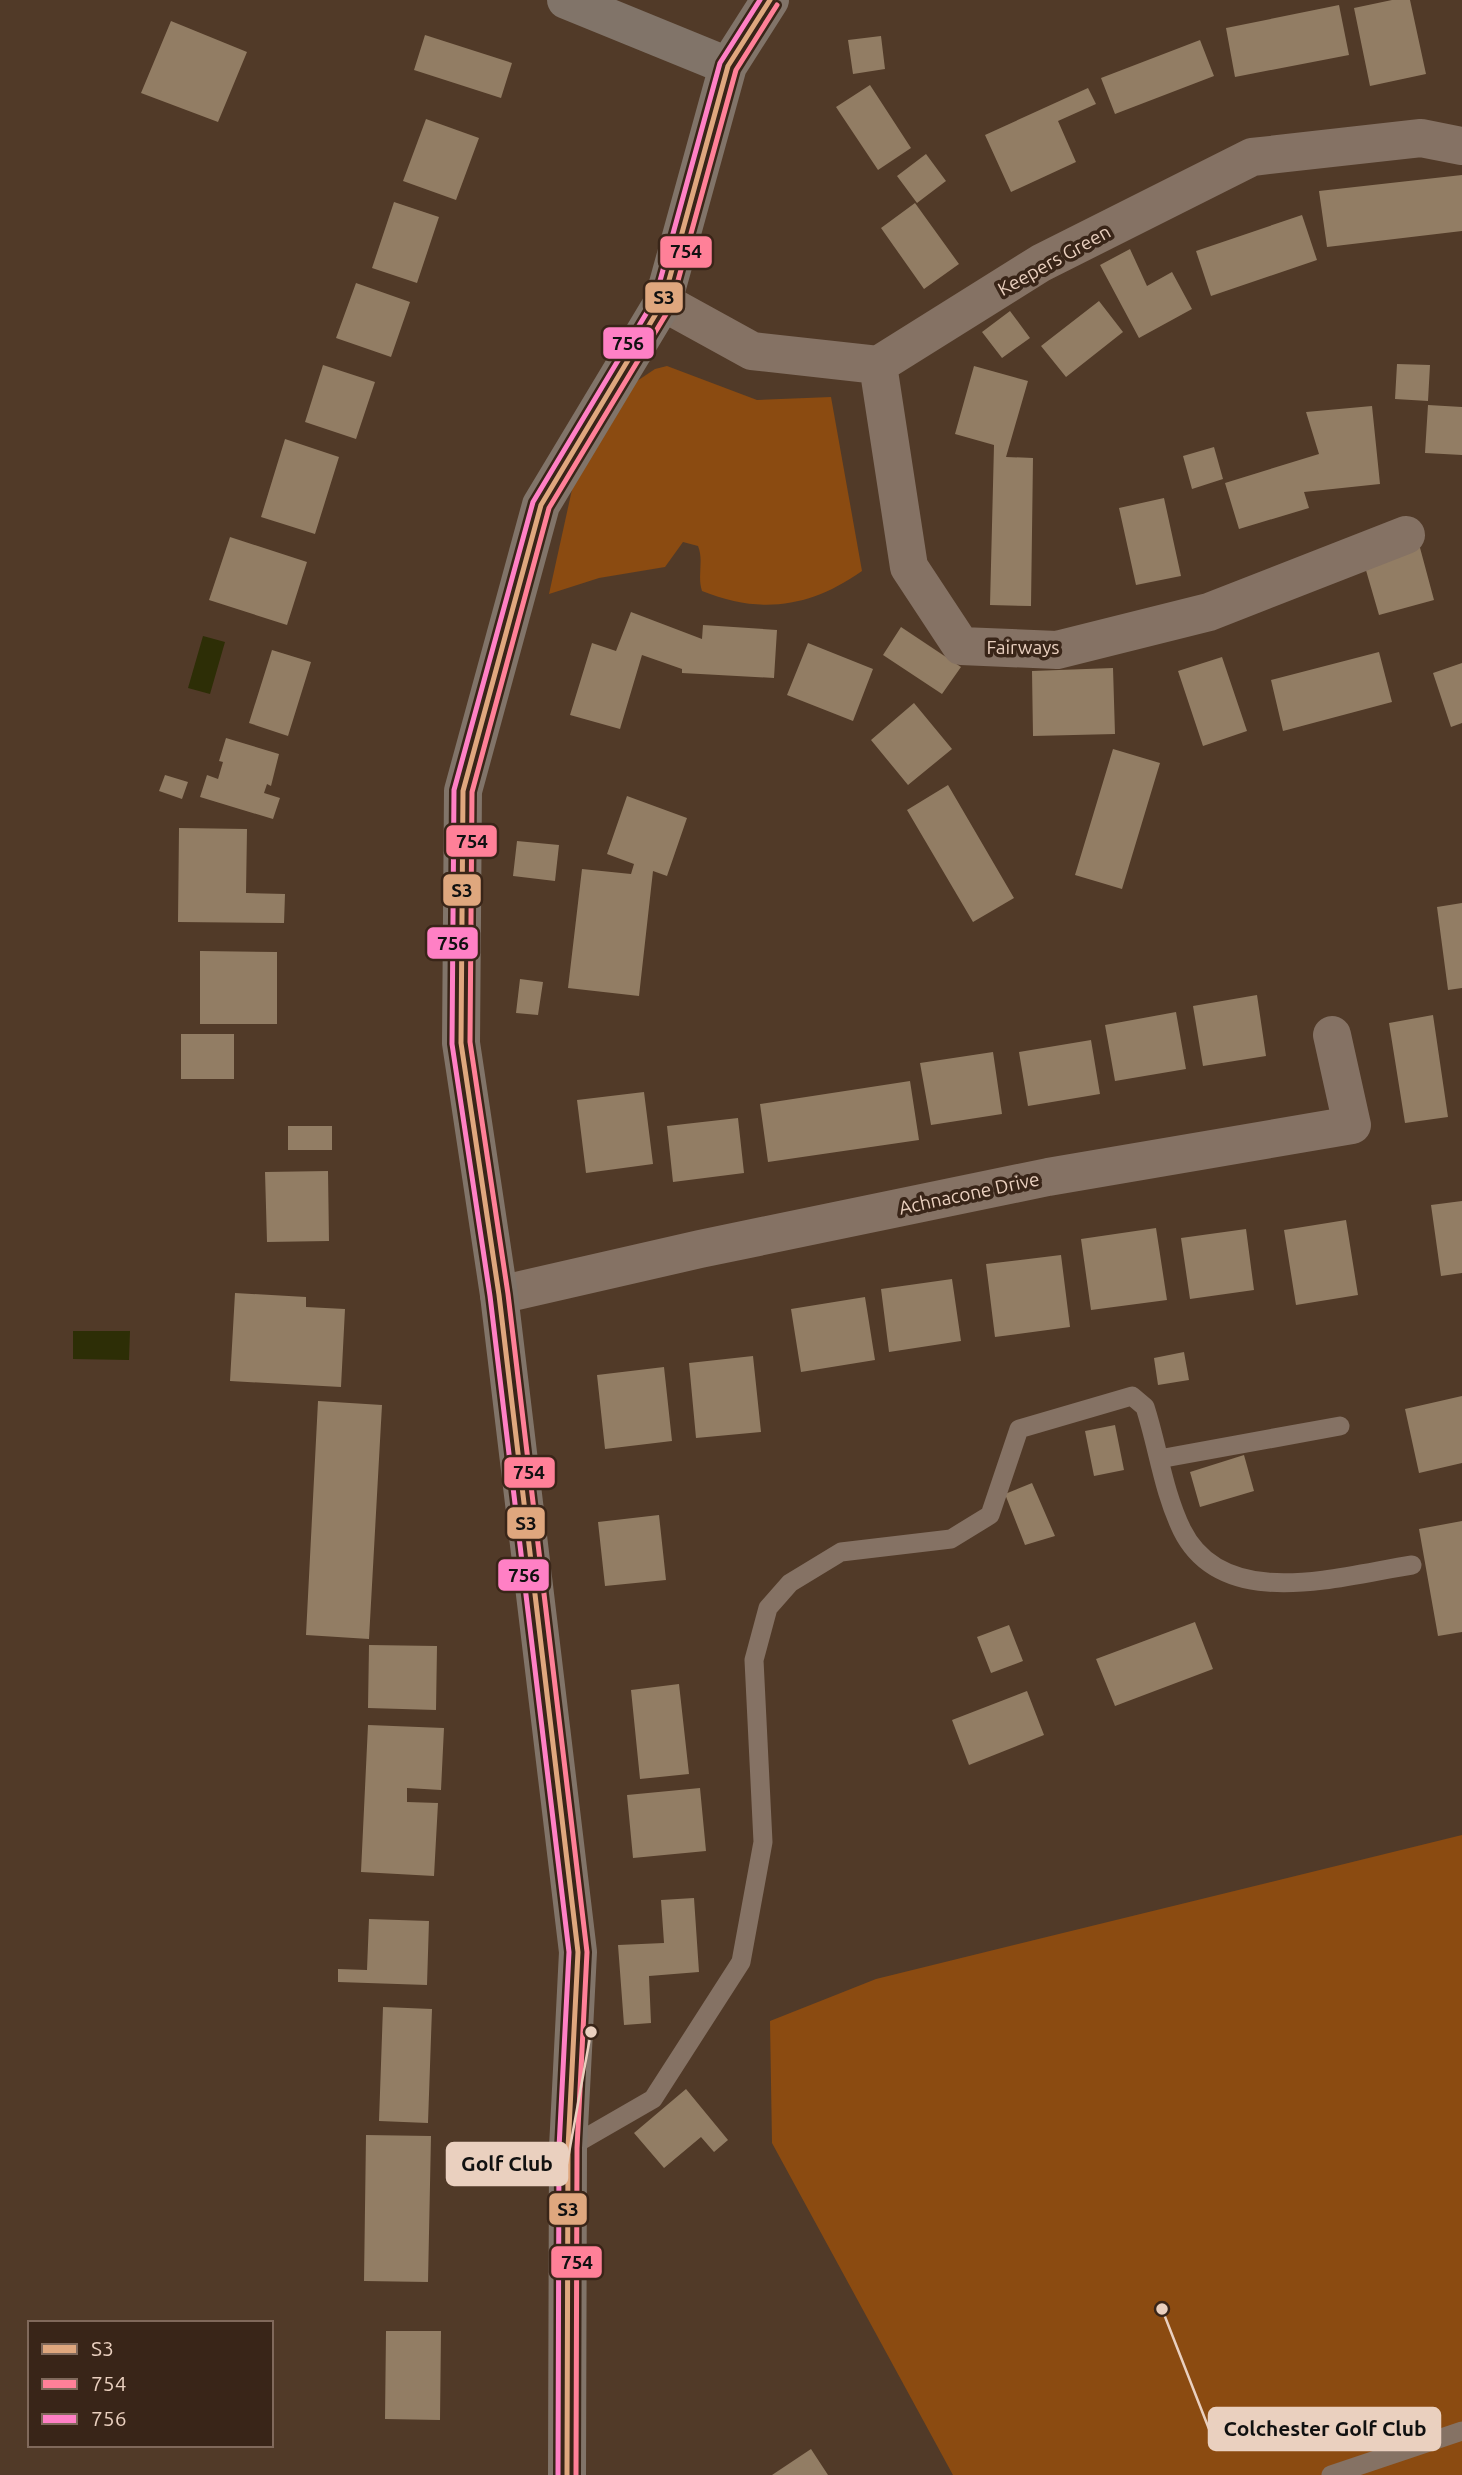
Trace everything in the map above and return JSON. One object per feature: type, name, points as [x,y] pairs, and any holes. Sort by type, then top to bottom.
[{"type":"main road","points":[[566,0],[729,66]]},
{"type":"main road","points":[[567,2475],[568,2148],[578,1952],[499,1295],[461,1043],[463,791],[541,505],[663,302],[729,66],[770,0]]},
{"type":"street","name":"Keepers Green","points":[[878,365],[1041,264],[1252,157],[1421,138],[1462,146]]},
{"type":"street","points":[[663,302],[752,351],[878,365]]},
{"type":"street","name":"Fairways","points":[[878,365],[909,567],[961,646],[1057,650],[1070,647],[1209,612],[1406,535]]},
{"type":"street","name":"Achnacone Drive","points":[[499,1295],[700,1249],[1048,1177],[1352,1125],[1332,1035]]},
{"type":"lane","points":[[568,2148],[653,2099],[741,1962],[763,1842],[754,1660],[768,1608],[790,1583],[841,1552],[951,1539],[989,1515],[1019,1429],[1132,1396],[1144,1407],[1171,1503],[1194,1551],[1228,1575],[1254,1581],[1290,1582],[1412,1565]]},
{"type":"lane","points":[[1159,1459],[1340,1426]]},
{"type":"lane","points":[[1331,2475],[1462,2431]]},
{"type":"shaded area","points":[[667,366],[757,400],[831,397],[862,571],[824,593],[805,599],[785,604],[745,603],[702,591],[698,546],[683,542],[665,567],[599,578],[549,594],[573,485],[631,385],[655,369]]},
{"type":"shaded area","points":[[203,636],[225,642],[210,694],[188,688]]},
{"type":"shaded area","points":[[73,1331],[130,1331],[129,1360],[73,1359]]},
{"type":"shaded area","points":[[1462,1835],[1462,2475],[953,2475],[772,2143],[770,2021],[876,1979]]},
{"type":"building","points":[[1392,0],[1410,0],[1426,74],[1370,86],[1354,8]]},
{"type":"building","points":[[1339,5],[1349,55],[1235,77],[1226,28]]},
{"type":"building","points":[[171,21],[247,52],[218,122],[141,93]]},
{"type":"building","points":[[425,35],[512,63],[501,98],[414,70]]},
{"type":"building","points":[[881,36],[885,69],[853,74],[848,40]]},
{"type":"building","points":[[1200,40],[1214,76],[1115,114],[1101,78]]},
{"type":"building","points":[[870,85],[911,148],[878,170],[836,107]]},
{"type":"building","points":[[1088,88],[1096,104],[1058,121],[1076,162],[1011,192],[985,135]]},
{"type":"building","points":[[426,119],[479,138],[456,200],[403,181]]},
{"type":"building","points":[[926,154],[946,181],[917,203],[897,176]]},
{"type":"building","points":[[1462,175],[1462,231],[1327,247],[1319,191]]},
{"type":"building","points":[[394,202],[439,217],[417,283],[372,268]]},
{"type":"building","points":[[915,203],[959,264],[924,289],[881,228]]},
{"type":"building","points":[[1302,215],[1317,260],[1211,296],[1196,251]]},
{"type":"building","points":[[1130,249],[1147,286],[1172,272],[1192,309],[1139,338],[1100,265]]},
{"type":"building","points":[[356,283],[410,302],[391,357],[336,338]]},
{"type":"building","points":[[1099,301],[1123,332],[1066,377],[1041,346]]},
{"type":"building","points":[[1010,311],[1030,338],[1002,358],[982,332]]},
{"type":"building","points":[[1397,364],[1430,365],[1428,401],[1395,399]]},
{"type":"building","points":[[323,365],[375,382],[356,439],[305,422]]},
{"type":"building","points":[[974,366],[1028,381],[1006,457],[1033,458],[1031,606],[990,605],[994,445],[955,434]]},
{"type":"building","points":[[1428,405],[1462,407],[1462,455],[1425,453]]},
{"type":"building","points":[[1372,406],[1380,484],[1304,492],[1309,508],[1239,529],[1225,483],[1319,454],[1306,412]]},
{"type":"building","points":[[285,439],[339,457],[315,534],[261,517]]},
{"type":"building","points":[[1214,447],[1223,479],[1192,489],[1183,456]]},
{"type":"building","points":[[1164,498],[1181,576],[1136,585],[1119,508]]},
{"type":"building","points":[[230,537],[307,562],[287,625],[209,600]]},
{"type":"building","points":[[1419,544],[1434,600],[1379,615],[1363,560]]},
{"type":"building","points":[[631,612],[702,639],[703,625],[777,630],[774,678],[682,673],[682,669],[642,655],[620,729],[570,715],[592,643],[616,651]]},
{"type":"building","points":[[901,627],[961,667],[942,694],[883,655]]},
{"type":"building","points":[[808,643],[873,669],[853,721],[787,695]]},
{"type":"building","points":[[272,650],[311,662],[288,736],[249,723]]},
{"type":"building","points":[[1379,652],[1392,702],[1283,731],[1271,680]]},
{"type":"building","points":[[1222,657],[1247,731],[1203,746],[1178,671]]},
{"type":"building","points":[[1462,663],[1462,723],[1451,727],[1433,673]]},
{"type":"building","points":[[1113,668],[1115,734],[1033,736],[1032,671]]},
{"type":"building","points":[[914,703],[952,749],[908,785],[871,740]]},
{"type":"building","points":[[226,738],[279,754],[271,786],[267,784],[264,793],[280,798],[273,819],[200,797],[207,775],[218,779],[223,762],[219,761]]},
{"type":"building","points":[[1113,749],[1160,763],[1122,889],[1075,875]]},
{"type":"building","points":[[165,775],[188,782],[182,799],[159,791]]},
{"type":"building","points":[[948,785],[1014,898],[973,922],[907,810]]},
{"type":"building","points":[[627,796],[687,818],[667,876],[653,871],[639,996],[568,988],[582,869],[631,874],[634,864],[607,854]]},
{"type":"building","points":[[179,828],[247,829],[246,893],[285,894],[284,923],[178,922]]},
{"type":"building","points":[[517,841],[559,845],[555,881],[513,876]]},
{"type":"building","points":[[1462,903],[1462,988],[1448,990],[1437,907]]},
{"type":"building","points":[[200,951],[277,952],[277,1024],[200,1024]]},
{"type":"building","points":[[520,979],[543,982],[538,1015],[516,1013]]},
{"type":"building","points":[[1257,995],[1266,1056],[1203,1066],[1193,1006]]},
{"type":"building","points":[[1176,1012],[1186,1069],[1115,1081],[1105,1025]]},
{"type":"building","points":[[1433,1015],[1448,1117],[1405,1123],[1389,1023]]},
{"type":"building","points":[[181,1034],[234,1034],[234,1079],[181,1079]]},
{"type":"building","points":[[1091,1040],[1100,1094],[1028,1106],[1019,1052]]},
{"type":"building","points":[[993,1052],[1002,1114],[931,1125],[920,1063]]},
{"type":"building","points":[[910,1081],[919,1140],[768,1162],[760,1104]]},
{"type":"building","points":[[644,1092],[653,1164],[586,1173],[577,1100]]},
{"type":"building","points":[[738,1118],[744,1173],[673,1182],[667,1126]]},
{"type":"building","points":[[288,1126],[332,1126],[332,1150],[288,1150]]},
{"type":"building","points":[[328,1171],[329,1241],[267,1242],[265,1172]]},
{"type":"building","points":[[1462,1201],[1462,1273],[1441,1276],[1431,1205]]},
{"type":"building","points":[[1346,1220],[1358,1295],[1296,1305],[1284,1230]]},
{"type":"building","points":[[1156,1228],[1167,1300],[1091,1310],[1081,1239]]},
{"type":"building","points":[[1246,1229],[1254,1290],[1190,1299],[1181,1238]]},
{"type":"building","points":[[1061,1255],[1070,1327],[995,1337],[986,1264]]},
{"type":"building","points":[[952,1279],[961,1341],[889,1352],[881,1289]]},
{"type":"building","points":[[235,1293],[306,1297],[306,1307],[345,1309],[341,1387],[230,1381]]},
{"type":"building","points":[[865,1297],[875,1360],[801,1372],[791,1309]]},
{"type":"building","points":[[1184,1352],[1189,1380],[1158,1385],[1154,1358]]},
{"type":"building","points":[[753,1356],[761,1432],[696,1438],[689,1363]]},
{"type":"building","points":[[664,1367],[672,1441],[605,1449],[597,1375]]},
{"type":"building","points":[[1462,1396],[1462,1463],[1419,1473],[1405,1409]]},
{"type":"building","points":[[318,1401],[382,1405],[369,1639],[306,1635]]},
{"type":"building","points":[[1115,1425],[1124,1470],[1094,1476],[1085,1431]]},
{"type":"building","points":[[1244,1455],[1254,1491],[1200,1507],[1190,1472]]},
{"type":"building","points":[[1032,1483],[1055,1536],[1025,1545],[1005,1494]]},
{"type":"building","points":[[659,1515],[666,1580],[605,1586],[598,1522]]},
{"type":"building","points":[[1462,1521],[1462,1632],[1438,1636],[1419,1529]]},
{"type":"building","points":[[1195,1622],[1213,1669],[1115,1706],[1096,1659]]},
{"type":"building","points":[[1009,1625],[1023,1661],[991,1673],[977,1637]]},
{"type":"building","points":[[369,1645],[437,1646],[436,1710],[368,1708]]},
{"type":"building","points":[[679,1684],[689,1774],[640,1779],[631,1690]]},
{"type":"building","points":[[1027,1691],[1044,1735],[969,1765],[952,1720]]},
{"type":"building","points":[[368,1725],[444,1728],[441,1790],[407,1788],[407,1802],[438,1803],[434,1876],[361,1872]]},
{"type":"building","points":[[700,1788],[706,1851],[633,1858],[627,1795]]},
{"type":"building","points":[[694,1898],[699,1972],[649,1976],[651,2023],[624,2025],[618,1945],[664,1943],[661,1900]]},
{"type":"building","points":[[369,1919],[429,1921],[427,1985],[338,1982],[338,1969],[367,1970]]},
{"type":"building","points":[[383,2007],[432,2009],[428,2123],[379,2121]]},
{"type":"building","points":[[686,2089],[728,2140],[714,2152],[701,2137],[664,2168],[634,2133]]},
{"type":"building","points":[[366,2135],[431,2136],[428,2282],[364,2281]]},
{"type":"building","points":[[386,2331],[441,2331],[440,2420],[385,2419]]},
{"type":"building","points":[[811,2449],[828,2475],[772,2475]]},
{"type":"transit line","name":"756","points":[[558,2475],[559,2148],[569,1952],[490,1296],[452,1044],[454,790],[533,502],[655,299],[720,63],[760,0]]},
{"type":"transit line","name":"S3","points":[[567,2475],[568,2148],[578,1952],[499,1295],[461,1043],[463,791],[541,505],[663,302],[728,66],[770,0]]},
{"type":"transit line","name":"754","points":[[576,2475],[577,2148],[587,1952],[508,1294],[470,1042],[472,792],[549,508],[671,306],[736,70],[777,5]]},
{"type":"place","name":"Golf Club","points":[[591,2032]]},
{"type":"place","name":"Colchester Golf Club","points":[[1162,2309]]}]
